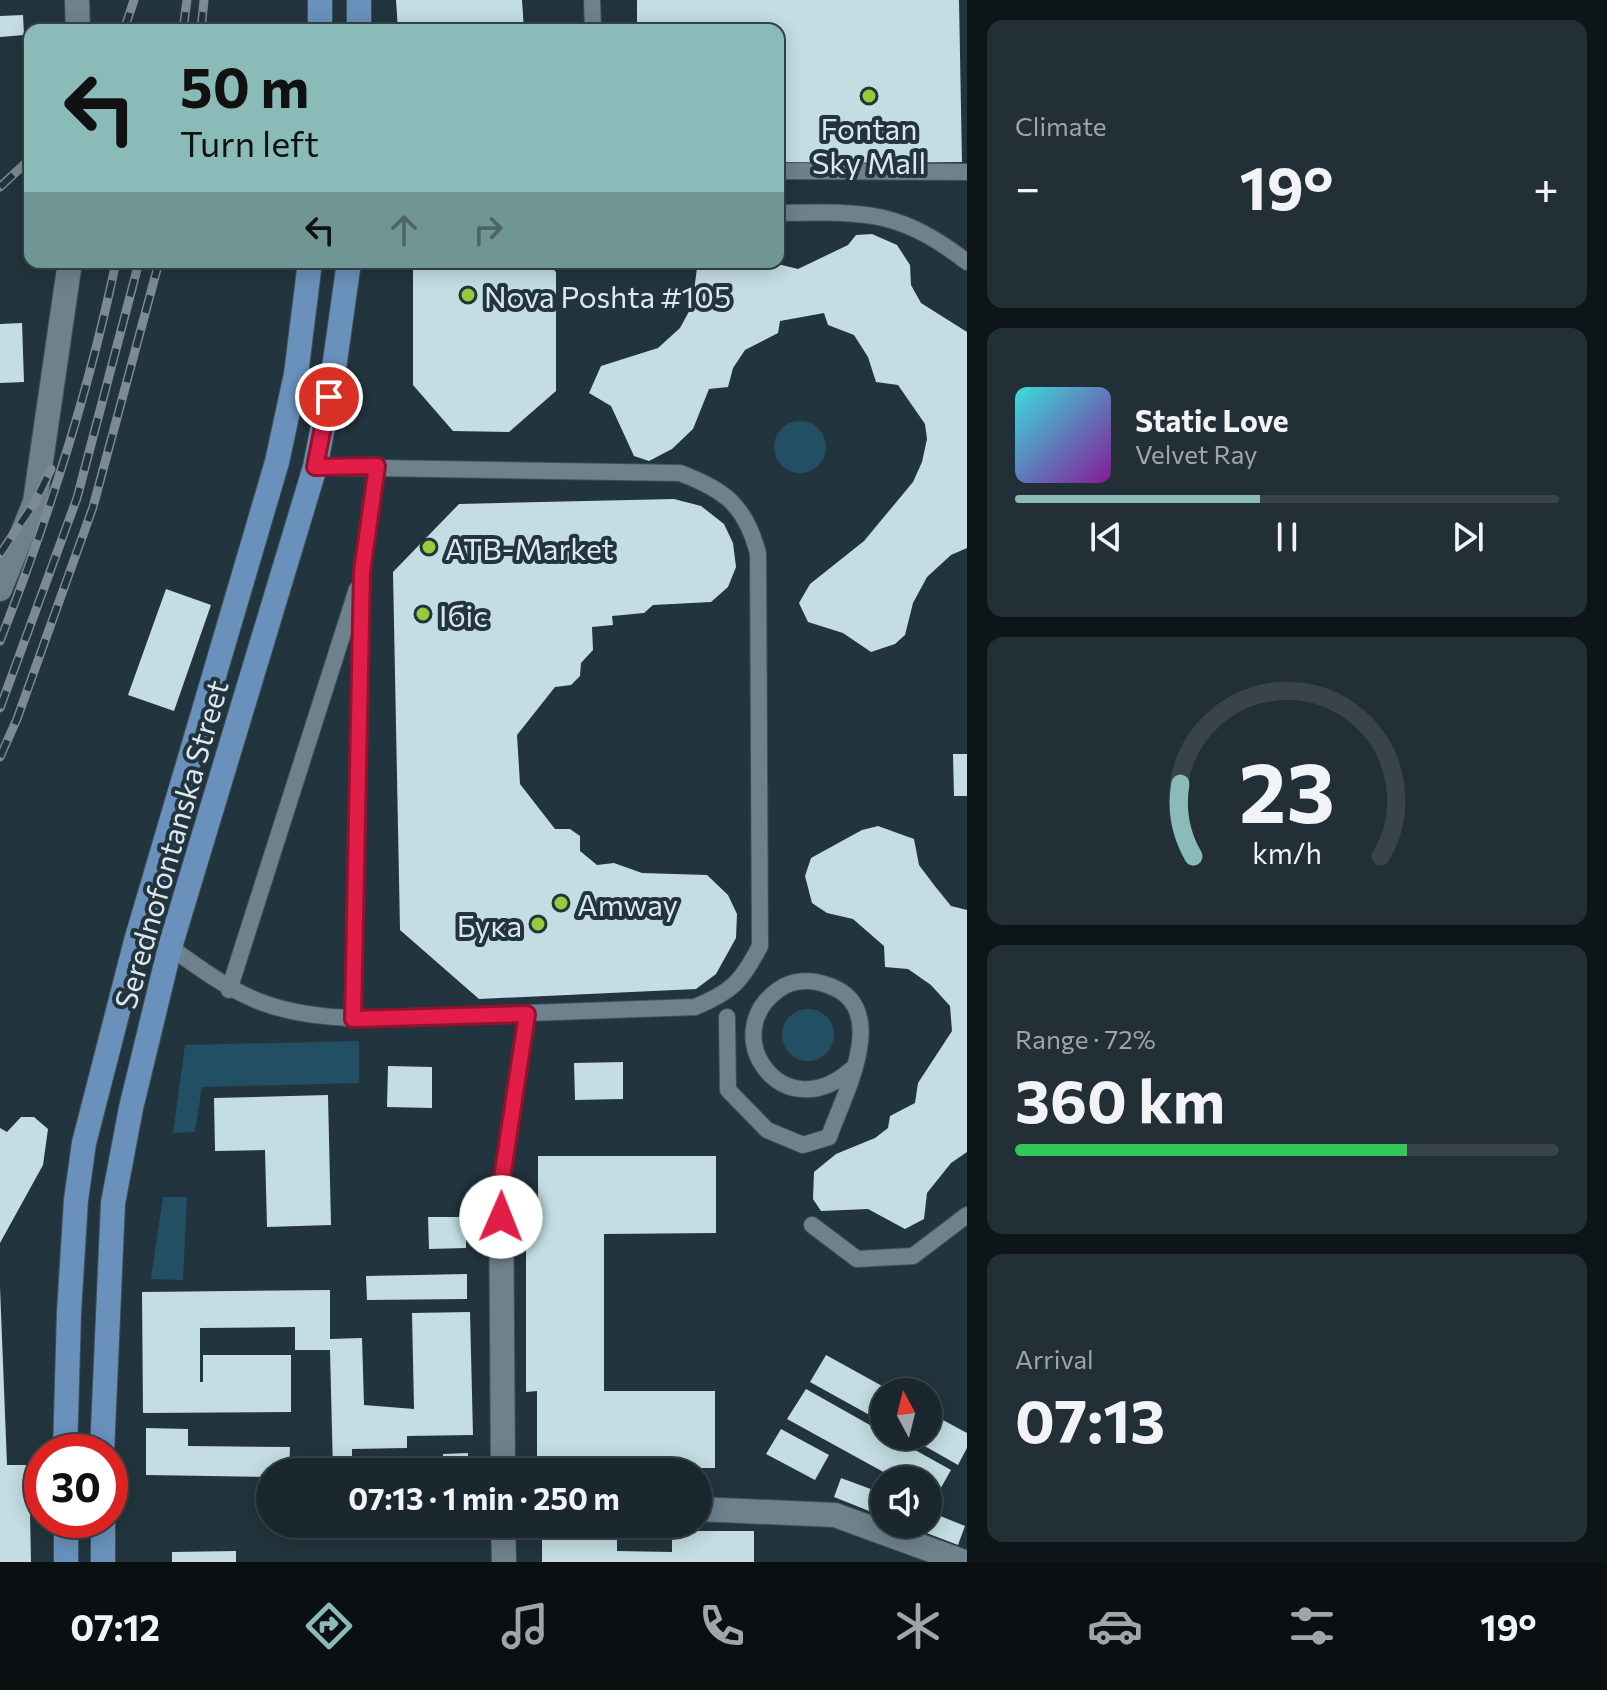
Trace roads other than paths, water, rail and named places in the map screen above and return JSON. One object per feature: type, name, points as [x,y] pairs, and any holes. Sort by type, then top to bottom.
[{"type":"main road","points":[[320,0],[320,24]]},
{"type":"main road","points":[[359,0],[359,24]]},
{"type":"main road","name":"Serednofontanska Street","points":[[66,1434],[72,1270],[84,1143],[136,941],[277,462],[296,374],[309,268]]},
{"type":"main road","name":"Serednofontanska Street","points":[[103,1434],[113,1203],[131,1108],[170,947],[315,467],[333,375],[348,268]]},
{"type":"main road","points":[[66,1538],[66,1562]]},
{"type":"main road","points":[[103,1538],[103,1562]]},
{"type":"street","points":[[77,0],[78,24]]},
{"type":"street","points":[[0,589],[35,502],[69,268]]},
{"type":"street","points":[[501,1185],[503,1458]]},
{"type":"street","points":[[712,1510],[835,1515],[964,1562]]},
{"type":"street","points":[[503,1538],[504,1562]]},
{"type":"lane","points":[[592,0],[593,24]]},
{"type":"lane","points":[[784,171],[967,172]]},
{"type":"lane","points":[[784,213],[855,212],[897,219],[944,244],[967,262]]},
{"type":"lane","points":[[353,1019],[362,572],[377,466]]},
{"type":"lane","points":[[170,947],[229,990],[269,1008],[315,1017],[353,1019],[695,1007],[724,995],[745,975],[760,946],[758,553],[751,529],[737,506],[716,487],[680,473],[315,467]]},
{"type":"lane","points":[[229,990],[362,572]]},
{"type":"lane","points":[[727,1017],[728,1090],[767,1130],[803,1145],[829,1137],[860,1052],[863,1034],[860,1016],[850,1000],[836,988],[818,981],[783,986],[769,997],[759,1011],[754,1045]]},
{"type":"lane","points":[[711,1000],[754,1045],[760,1062],[771,1076],[785,1086],[802,1090],[821,1089],[852,1069]]},
{"type":"lane","points":[[501,1185],[527,1014]]},
{"type":"lane","points":[[812,1225],[857,1259],[913,1256],[967,1215]]},
{"type":"railway","points":[[126,24],[134,0]]},
{"type":"railway","points":[[184,24],[187,0]]},
{"type":"railway","points":[[202,24],[204,0]]},
{"type":"railway","points":[[0,187],[24,165]]},
{"type":"railway","points":[[0,641],[66,454],[115,268]]},
{"type":"railway","points":[[0,708],[77,498],[137,268]]},
{"type":"railway","points":[[0,757],[17,719],[93,507],[157,268]]},
{"type":"railway","points":[[0,554],[35,502],[51,469]]},
{"type":"place","name":"Fontan Sky Mall","points":[[869,96]]},
{"type":"place","name":"Nova Poshta #105","points":[[468,295]]},
{"type":"place","name":"ATB-Market","points":[[429,547]]},
{"type":"place","name":"Ібіс","points":[[423,614]]},
{"type":"place","name":"Amway","points":[[561,903]]},
{"type":"place","name":"Бука","points":[[538,924]]}]
